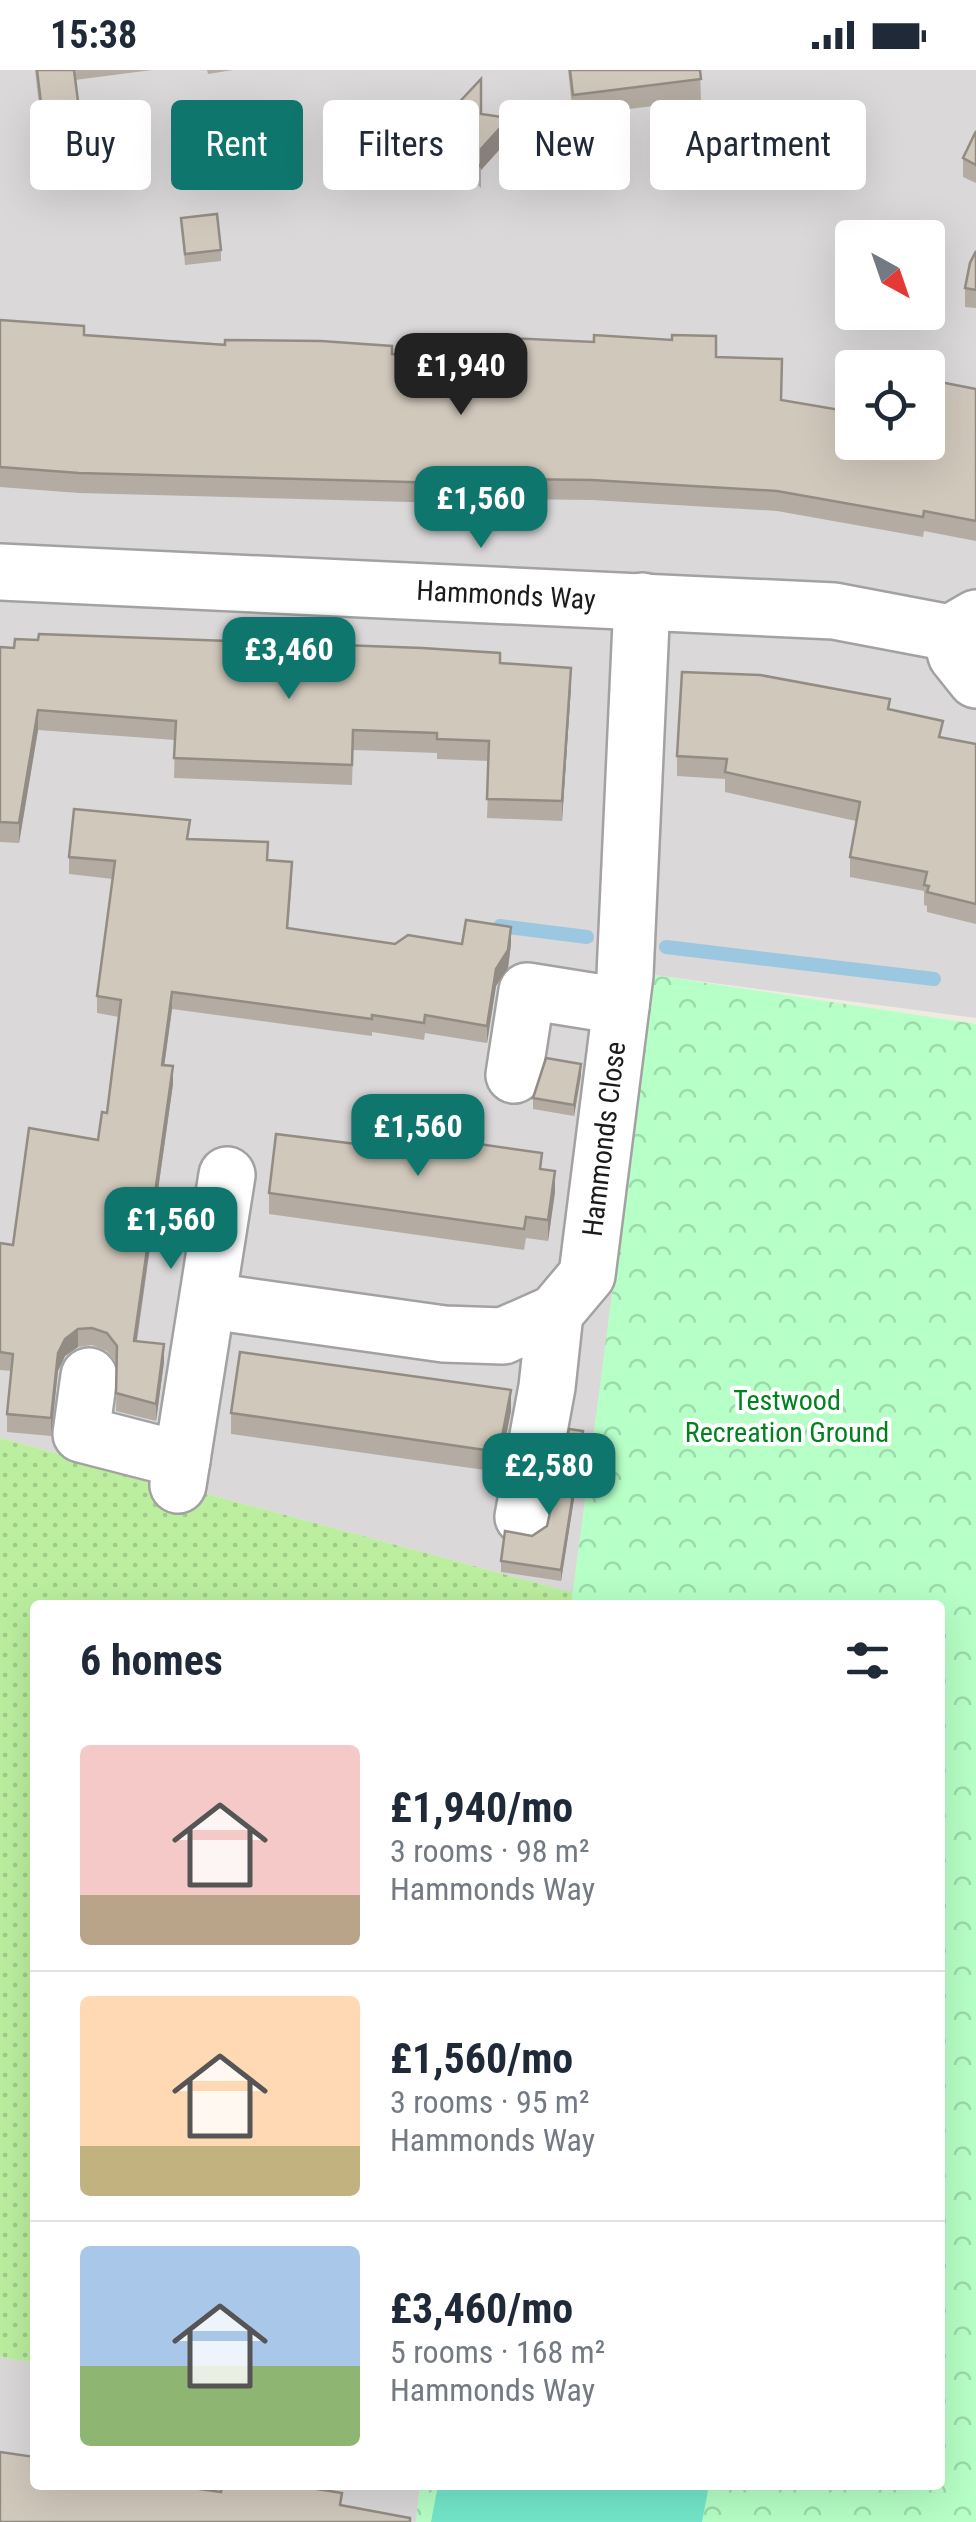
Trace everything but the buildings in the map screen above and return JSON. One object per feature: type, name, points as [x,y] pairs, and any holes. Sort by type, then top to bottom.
[{"type":"street","name":"Hammonds Way","points":[[0,572],[834,611],[963,626],[956,655],[976,680]]},
{"type":"street","name":"Hammonds Close","points":[[210,1301],[444,1334],[502,1336],[554,1313],[587,1274],[621,1006],[642,601]]},
{"type":"street","points":[[514,1074],[527,992],[621,1006]]},
{"type":"street","points":[[89,1376],[81,1434],[180,1473],[227,1175]]},
{"type":"street","points":[[523,1517],[547,1387],[554,1313]]},
{"type":"shaded area","points":[[0,70],[976,70],[976,1018],[654,975],[574,1593],[0,1438]]},
{"type":"shaded area","points":[[0,2357],[30,2362],[30,2490],[419,2490],[416,2522],[0,2522]]},
{"type":"green space","name":"Testwood Recreation Ground","points":[[654,975],[976,1024],[976,2522],[416,2522],[419,2490],[945,2490],[945,1600],[572,1600]]},
{"type":"green space","points":[[0,1438],[574,1593],[572,1600],[30,1600],[30,2362],[0,2357]]},
{"type":"green space","points":[[437,2490],[708,2490],[702,2522],[431,2522]]},
{"type":"waterway","points":[[500,926],[587,937]]},
{"type":"waterway","points":[[666,947],[934,979]]}]
